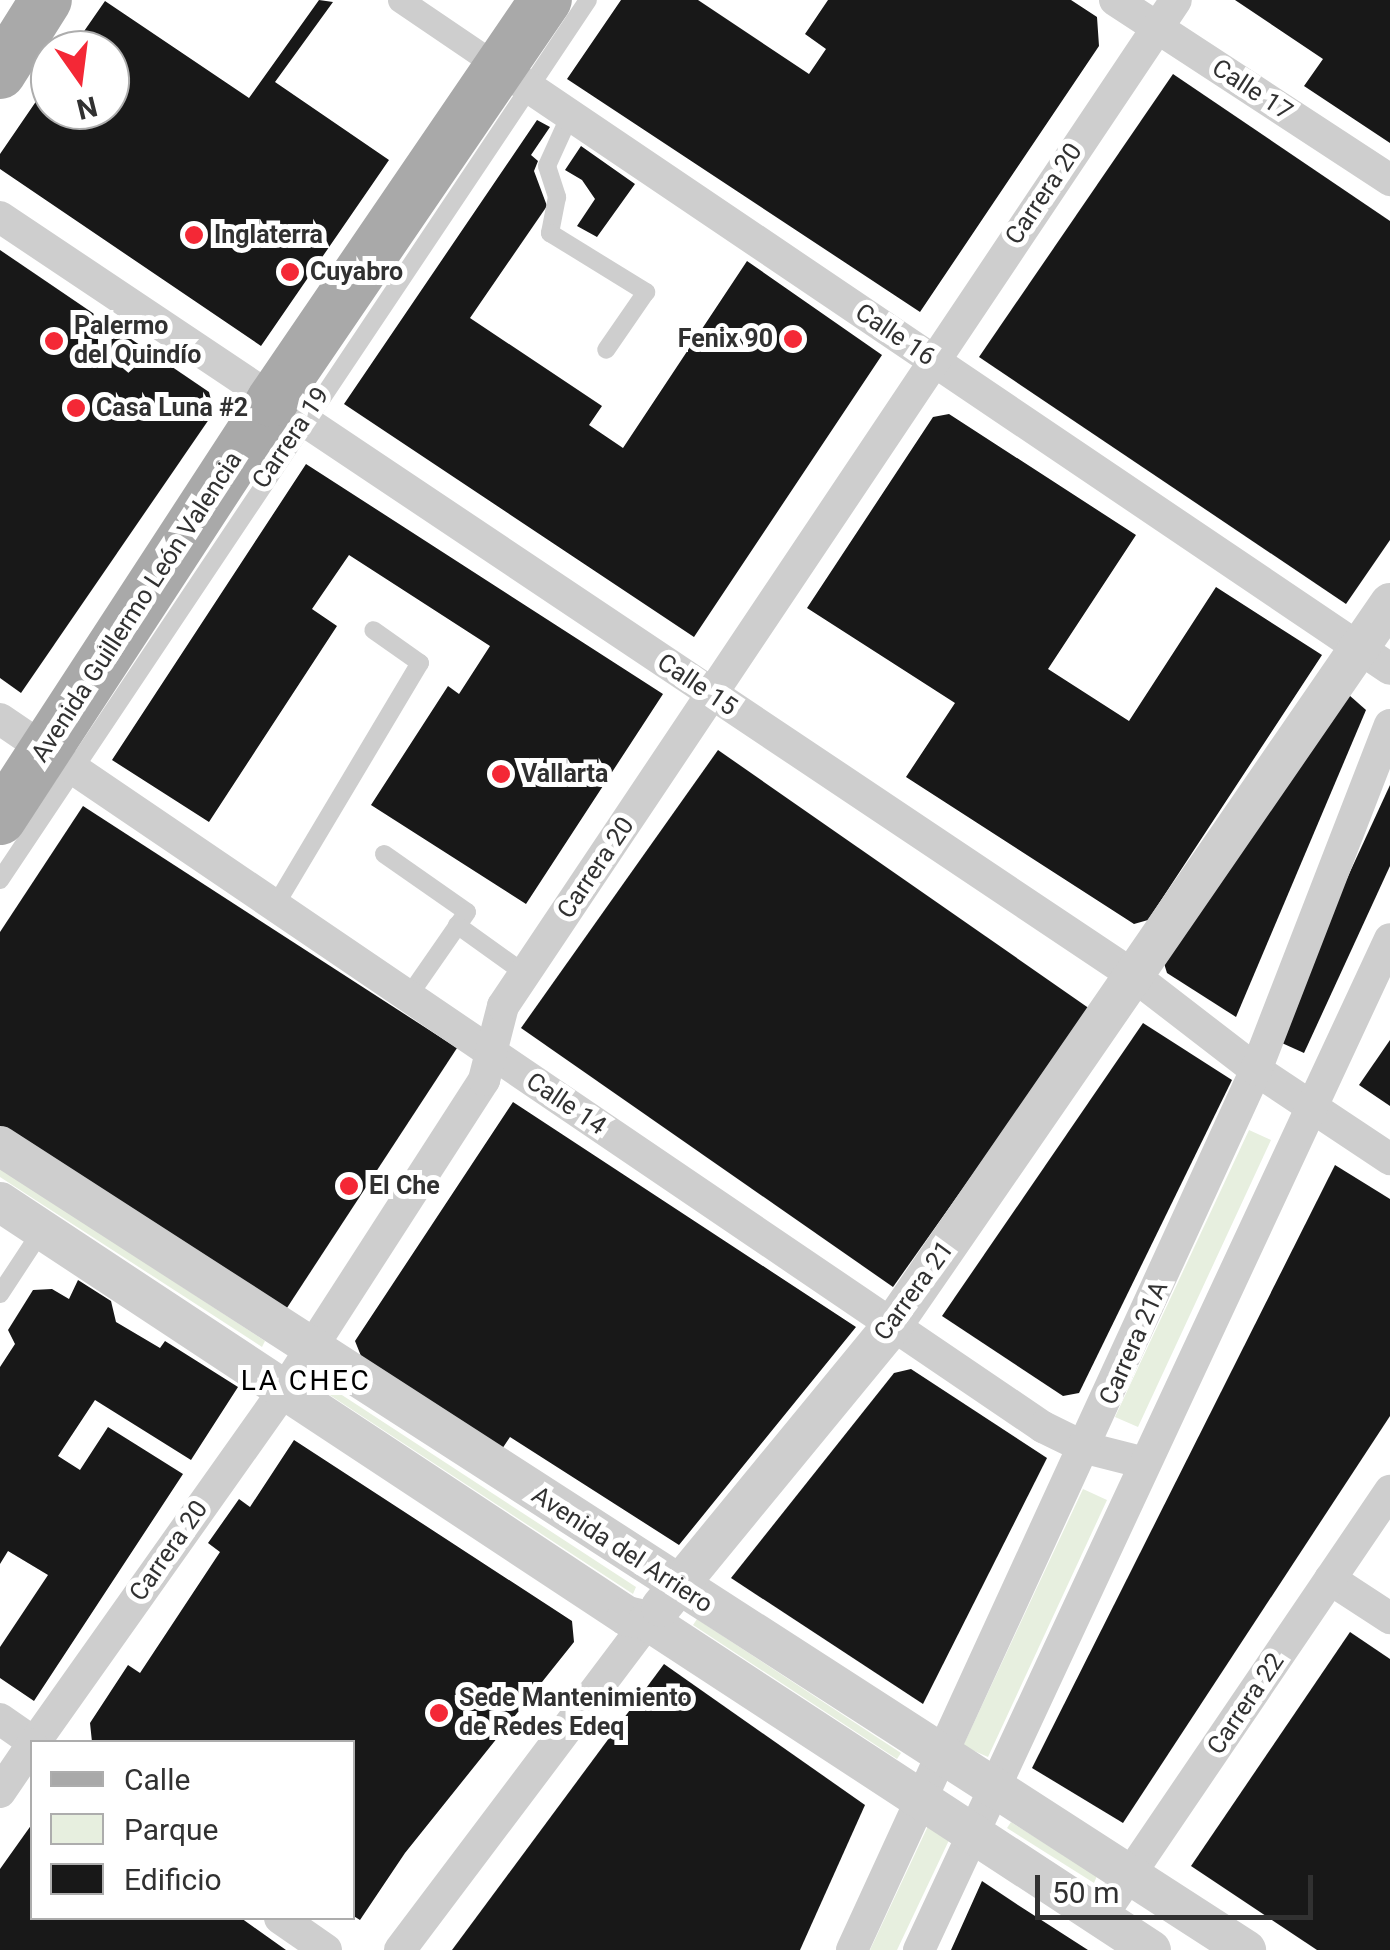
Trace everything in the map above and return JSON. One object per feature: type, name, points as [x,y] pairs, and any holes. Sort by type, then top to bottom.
[{"type":"main road","points":[[0,73],[46,0]]},
{"type":"main road","name":"Avenida Guillermo León Valencia","points":[[0,819],[56,759],[515,76],[546,0]]},
{"type":"street","name":"Calle 16","points":[[400,0],[1376,658]]},
{"type":"street","name":"Calle 17","points":[[1116,0],[1390,180]]},
{"type":"street","name":"Carrera 20","points":[[35,1740],[285,1389],[484,1080],[486,1050],[524,973],[712,696],[931,360],[1176,0]]},
{"type":"street","name":"Calle 15","points":[[0,218],[1134,976],[1256,1070],[1390,1159]]},
{"type":"street","name":"Carrera 21","points":[[400,1950],[648,1620],[680,1588],[892,1326],[1134,976],[1376,658],[1390,603]]},
{"type":"street","name":"Calle 14","points":[[0,719],[1043,1427],[1086,1448],[1145,1463]]},
{"type":"street","name":"Carrera 21A","points":[[852,1950],[918,1797],[1086,1448],[1256,1070],[1390,725]]},
{"type":"street","points":[[919,1950],[1390,939]]},
{"type":"street","name":"Avenida del Arriero","points":[[0,1146],[310,1350],[1246,1950]]},
{"type":"street","name":"Avenida del Arriero","points":[[0,1202],[627,1616],[648,1620],[1151,1950]]},
{"type":"street","name":"Carrera 22","points":[[1101,1917],[1390,1490]]},
{"type":"street","points":[[1330,1579],[1390,1618]]},
{"type":"street","points":[[0,1719],[30,1741]]},
{"type":"street","name":"Carrera 20","points":[[0,1792],[30,1747]]},
{"type":"street","points":[[283,1920],[326,1950]]},
{"type":"lane","points":[[515,76],[588,0]]},
{"type":"lane","points":[[571,113],[547,166],[558,197],[550,232],[646,292],[606,350]]},
{"type":"lane","points":[[276,906],[420,664],[373,630]]},
{"type":"lane","points":[[0,880],[56,759]]},
{"type":"lane","points":[[384,854],[466,912],[408,997]]},
{"type":"lane","points":[[457,925],[524,973]]},
{"type":"lane","points":[[0,1294],[42,1230]]},
{"type":"green space","points":[[1249,1130],[1271,1140],[1138,1427],[1115,1417]]},
{"type":"green space","points":[[0,1168],[265,1341],[262,1347],[0,1177]]},
{"type":"green space","points":[[319,1380],[636,1587],[633,1594],[316,1386]]},
{"type":"green space","points":[[1083,1489],[1107,1500],[988,1757],[963,1746]]},
{"type":"green space","points":[[697,1619],[901,1753],[897,1759],[693,1625]]},
{"type":"green space","points":[[1011,1822],[1097,1876],[1094,1883],[1007,1828]]},
{"type":"green space","points":[[928,1826],[951,1836],[897,1950],[870,1950]]},
{"type":"building","points":[[319,0],[333,2],[275,82],[389,160],[261,346],[0,169],[0,154],[30,110],[30,130],[130,130],[130,30],[85,30],[105,1],[249,98]]},
{"type":"building","points":[[621,0],[698,0],[809,74],[826,49],[805,34],[828,0],[1071,0],[1097,17],[1099,46],[920,312],[567,79]]},
{"type":"building","points":[[1235,0],[1390,0],[1390,143],[1304,86],[1323,59]]},
{"type":"building","points":[[1173,74],[1390,221],[1390,540],[1346,604],[979,357]]},
{"type":"building","points":[[537,120],[550,127],[531,155],[538,161],[534,171],[547,206],[470,318],[602,406],[589,425],[623,448],[747,261],[882,355],[694,637],[344,404]]},
{"type":"building","points":[[581,146],[635,184],[597,237],[577,226],[595,199],[582,180],[565,170]]},
{"type":"building","points":[[0,250],[209,392],[214,412],[21,693],[0,678]]},
{"type":"building","points":[[949,414],[1136,535],[1048,669],[1129,721],[1216,587],[1322,655],[1148,920],[1134,924],[906,777],[955,703],[807,608],[933,417]]},
{"type":"building","points":[[306,464],[663,694],[526,904],[371,805],[448,686],[459,694],[490,646],[349,555],[312,609],[337,626],[209,822],[112,760]]},
{"type":"building","points":[[1349,695],[1366,710],[1236,1017],[1167,973],[1163,960]]},
{"type":"building","points":[[718,750],[1090,1009],[893,1287],[521,1028]]},
{"type":"building","points":[[1390,785],[1390,866],[1304,1053],[1273,1039]]},
{"type":"building","points":[[83,806],[457,1048],[283,1314],[0,1131],[0,932]]},
{"type":"building","points":[[1143,1023],[1232,1080],[1079,1393],[1063,1396],[942,1316]]},
{"type":"building","points":[[1390,1040],[1390,1106],[1359,1085]]},
{"type":"building","points":[[513,1102],[856,1327],[679,1545],[510,1437],[500,1452],[363,1361],[355,1341]]},
{"type":"building","points":[[1335,1165],[1390,1199],[1390,1416],[1123,1823],[1032,1768]]},
{"type":"building","points":[[78,1280],[111,1301],[116,1322],[160,1348],[165,1341],[238,1387],[191,1460],[95,1400],[58,1456],[80,1470],[108,1427],[183,1474],[34,1701],[0,1678],[0,1647],[48,1575],[8,1551],[0,1564],[0,1367],[15,1344],[8,1330],[33,1290],[52,1289],[69,1299]]},
{"type":"building","points":[[911,1369],[1047,1458],[923,1704],[731,1578],[894,1373]]},
{"type":"building","points":[[294,1440],[572,1621],[574,1642],[405,1853],[360,1920],[355,1917],[355,1740],[92,1740],[90,1723],[128,1665],[140,1673],[220,1552],[208,1543],[239,1499],[250,1507]]},
{"type":"building","points":[[1350,1632],[1390,1659],[1390,1950],[1317,1950],[1191,1866]]},
{"type":"building","points":[[664,1664],[865,1805],[800,1950],[452,1950]]},
{"type":"building","points":[[30,1827],[30,1920],[244,1920],[286,1950],[0,1950],[0,1869]]},
{"type":"building","points":[[982,1881],[1015,1903],[1088,1950],[951,1950]]},
{"type":"place","name":"Inglaterra","points":[[194,235]]},
{"type":"place","name":"Cuyabro","points":[[290,272]]},
{"type":"place","name":"Fenix 90","points":[[793,339]]},
{"type":"place","name":"Palermo del Quindío","points":[[54,341]]},
{"type":"place","name":"Casa Luna #2","points":[[76,408]]},
{"type":"place","name":"Vallarta","points":[[501,774]]},
{"type":"place","name":"El Che","points":[[349,1186]]},
{"type":"place","name":"Sede Mantenimiento de Redes Edeq","points":[[439,1713]]},
{"type":"district","name":"LA CHEC","points":[[306,1381]]}]
